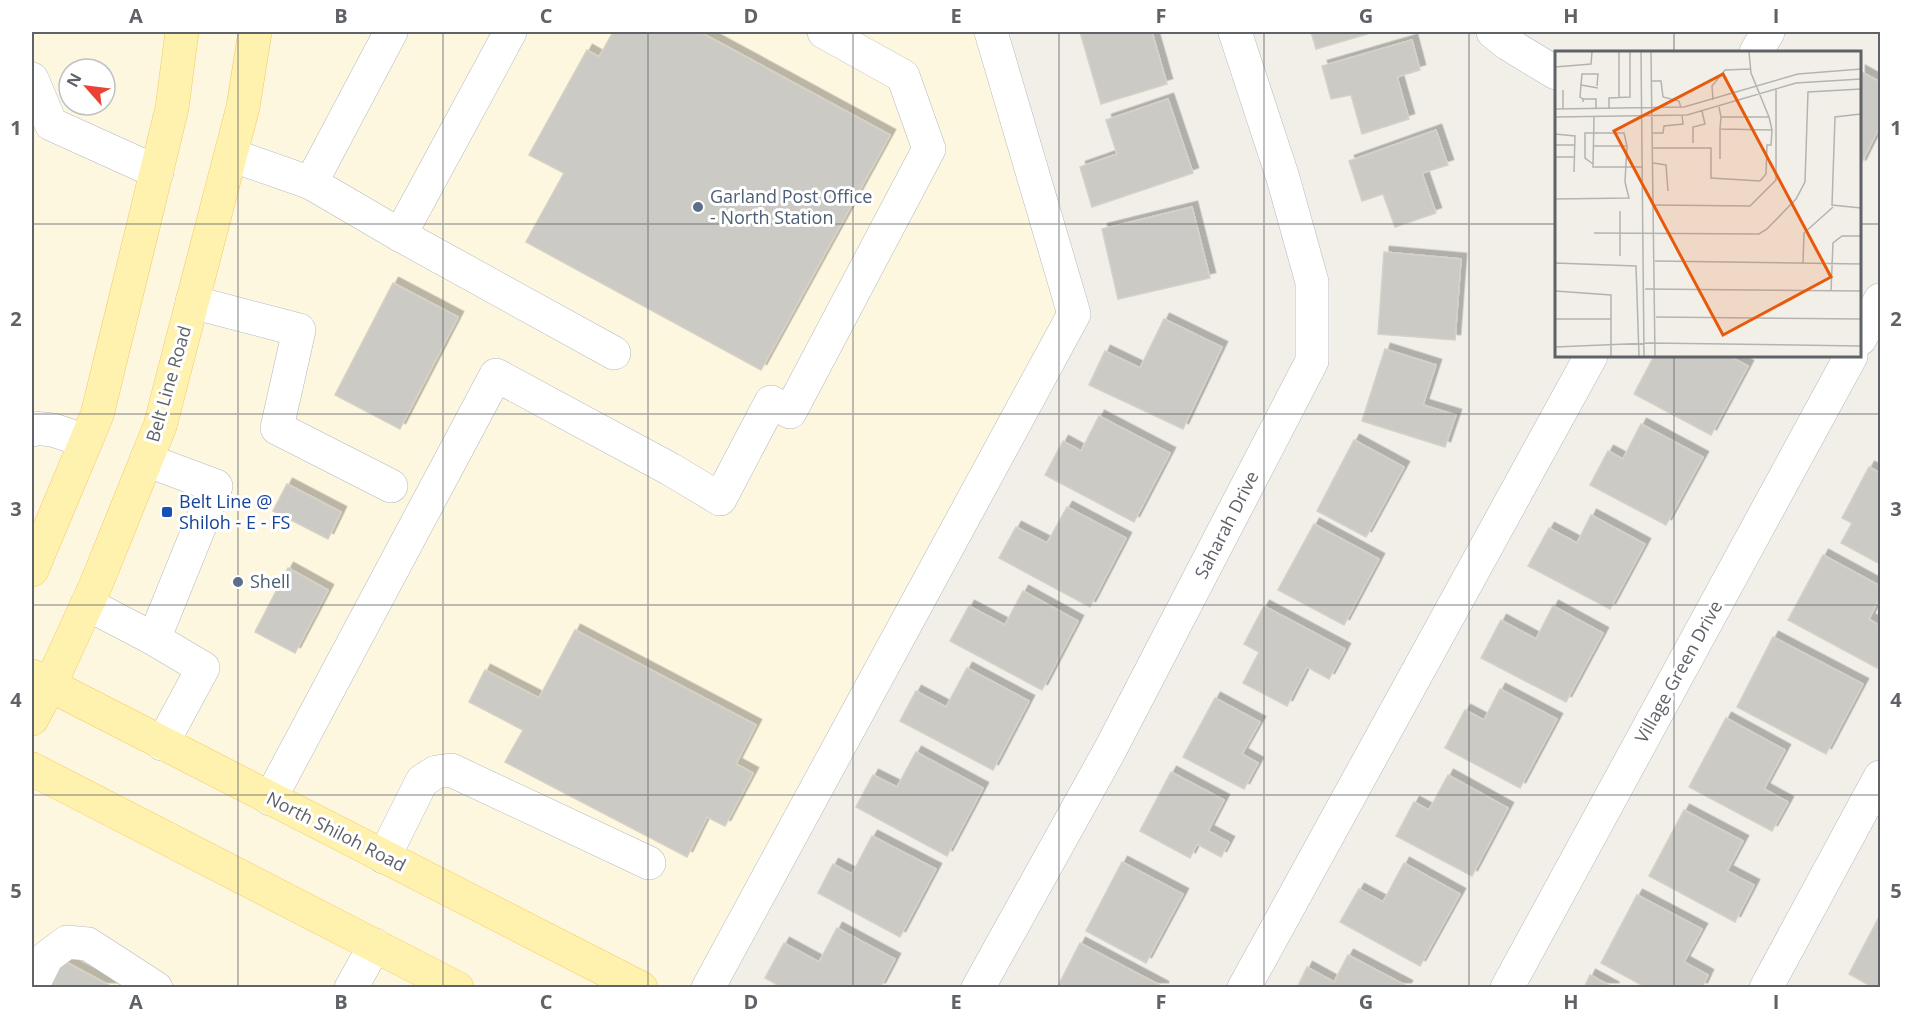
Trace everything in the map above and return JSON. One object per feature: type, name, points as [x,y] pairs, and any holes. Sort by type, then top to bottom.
[{"type":"main road","points":[[32,570],[97,415],[172,108],[182,32]]},
{"type":"main road","name":"Belt Line Road","points":[[32,719],[40,681],[87,604],[160,426],[243,107],[255,32]]},
{"type":"main road","name":"North Shiloh Road","points":[[40,681],[641,987]]},
{"type":"main road","points":[[32,769],[457,987]]},
{"type":"street","points":[[311,183],[391,32]]},
{"type":"street","points":[[400,235],[510,32]]},
{"type":"street","points":[[270,799],[496,375],[670,469],[720,499],[771,402],[790,412],[929,149],[903,76],[824,32]]},
{"type":"street","points":[[708,987],[1074,314],[991,32]]},
{"type":"street","name":"Saharah Drive","points":[[978,987],[1110,750],[1312,361],[1312,282],[1283,178],[1235,32]]},
{"type":"street","points":[[1493,32],[1508,44],[1555,72]]},
{"type":"street","points":[[1757,51],[1768,32]]},
{"type":"street","points":[[32,80],[51,124],[156,172]]},
{"type":"street","points":[[231,155],[311,183],[400,235],[614,353]]},
{"type":"street","points":[[1861,337],[1881,300]]},
{"type":"street","points":[[192,302],[299,330],[277,428],[392,486]]},
{"type":"street","points":[[1244,987],[1589,357]]},
{"type":"street","name":"Village Green Drive","points":[[1507,987],[1850,357]]},
{"type":"street","points":[[32,430],[33,428],[53,430],[86,441]]},
{"type":"street","points":[[146,460],[216,486],[154,639]]},
{"type":"street","points":[[87,604],[203,668],[162,744]]},
{"type":"street","points":[[384,857],[422,781],[436,772],[451,770],[649,863]]},
{"type":"street","points":[[1766,987],[1881,777]]},
{"type":"street","points":[[32,987],[47,957],[67,942],[88,944],[156,987]]},
{"type":"street","points":[[351,987],[375,945]]},
{"type":"shaded area","points":[[32,32],[991,32],[1074,314],[708,987],[32,987]]},
{"type":"building","name":"Garland Post Office - North Station","points":[[613,32],[700,32],[890,135],[761,370],[526,242],[564,173],[529,155],[587,50],[599,57]]},
{"type":"building","points":[[1080,32],[1152,32],[1167,84],[1101,104]]},
{"type":"building","points":[[1311,32],[1374,32],[1316,49]]},
{"type":"building","points":[[1412,40],[1420,70],[1397,77],[1409,119],[1362,134],[1351,95],[1331,99],[1322,66]]},
{"type":"building","points":[[1861,72],[1880,82],[1880,126],[1861,164]]},
{"type":"building","points":[[1168,99],[1193,173],[1092,207],[1080,167],[1117,154],[1106,120]]},
{"type":"building","points":[[1436,130],[1448,165],[1422,173],[1436,213],[1395,227],[1383,194],[1362,201],[1349,161]]},
{"type":"building","points":[[1192,207],[1210,278],[1118,299],[1102,229]]},
{"type":"building","points":[[1384,252],[1461,259],[1455,340],[1378,334]]},
{"type":"building","points":[[393,283],[458,317],[400,429],[335,395]]},
{"type":"building","points":[[1164,319],[1222,347],[1183,429],[1089,385],[1105,351],[1140,368]]},
{"type":"building","points":[[1385,349],[1436,365],[1423,405],[1456,415],[1445,447],[1362,421]]},
{"type":"building","points":[[1653,357],[1731,357],[1748,366],[1711,435],[1634,394]]},
{"type":"building","points":[[1099,416],[1170,453],[1134,522],[1045,475],[1063,441],[1081,451]]},
{"type":"building","points":[[1641,424],[1703,457],[1666,525],[1590,485],[1608,451],[1623,459]]},
{"type":"building","points":[[1354,440],[1404,467],[1366,537],[1317,511]]},
{"type":"building","points":[[1869,467],[1880,473],[1880,564],[1841,543],[1852,523],[1842,518]]},
{"type":"building","points":[[287,484],[341,512],[328,539],[273,511]]},
{"type":"building","points":[[1067,507],[1126,538],[1090,607],[999,558],[1016,527],[1047,543]]},
{"type":"building","points":[[1591,515],[1645,544],[1610,609],[1528,566],[1549,528],[1577,543]]},
{"type":"building","points":[[1314,524],[1379,559],[1344,625],[1278,590]]},
{"type":"building","points":[[1823,555],[1880,586],[1880,597],[1869,619],[1880,626],[1880,662],[1877,668],[1788,620]]},
{"type":"building","points":[[288,568],[328,590],[295,653],[255,632]]},
{"type":"building","points":[[1023,591],[1078,621],[1042,690],[950,641],[969,606],[1005,625]]},
{"type":"building","points":[[1264,606],[1345,649],[1329,679],[1307,667],[1287,706],[1243,683],[1259,652],[1244,644]]},
{"type":"building","points":[[1553,606],[1603,633],[1566,702],[1481,658],[1501,620],[1536,639]]},
{"type":"building","points":[[575,630],[756,725],[736,764],[753,773],[725,826],[707,817],[687,857],[505,762],[523,730],[469,702],[485,670],[539,698]]},
{"type":"building","points":[[1773,637],[1863,684],[1826,754],[1737,707]]},
{"type":"building","points":[[967,668],[1029,701],[993,770],[900,721],[916,691],[946,707]]},
{"type":"building","points":[[1500,689],[1557,719],[1520,788],[1445,748],[1465,710],[1484,720]]},
{"type":"building","points":[[1215,698],[1260,722],[1242,754],[1258,763],[1244,789],[1183,757]]},
{"type":"building","points":[[1726,718],[1785,750],[1764,789],[1788,802],[1772,831],[1689,787]]},
{"type":"building","points":[[916,752],[983,788],[947,856],[856,807],[873,775],[897,787]]},
{"type":"building","points":[[1171,772],[1224,800],[1208,831],[1229,842],[1221,857],[1197,844],[1190,858],[1140,831]]},
{"type":"building","points":[[1448,775],[1508,808],[1472,876],[1396,836],[1414,802],[1429,810]]},
{"type":"building","points":[[1684,810],[1743,841],[1727,871],[1754,885],[1735,922],[1649,876]]},
{"type":"building","points":[[872,836],[936,869],[900,937],[818,893],[833,864],[852,874]]},
{"type":"building","points":[[1122,862],[1183,894],[1146,963],[1086,931]]},
{"type":"building","points":[[1404,863],[1460,894],[1420,966],[1340,922],[1359,889],[1383,902]]},
{"type":"building","points":[[1637,895],[1702,929],[1684,962],[1708,975],[1702,988],[1647,988],[1601,963]]},
{"type":"building","points":[[1880,915],[1880,988],[1874,988],[1849,974]]},
{"type":"building","points":[[837,928],[895,959],[880,988],[783,988],[765,978],[784,943],[819,962]]},
{"type":"building","points":[[1080,943],[1163,987],[1163,988],[1057,988]]},
{"type":"building","points":[[1348,955],[1407,986],[1406,988],[1297,988],[1307,967],[1334,982]]},
{"type":"building","points":[[64,961],[114,988],[50,988]]},
{"type":"building","points":[[1590,975],[1614,988],[1584,988]]},
{"type":"place","name":"Garland Post Office - North Station","points":[[698,207]]},
{"type":"place","name":"Belt Line @ Shiloh - E - FS","points":[[167,512]]},
{"type":"place","name":"Shell","points":[[238,582]]}]
